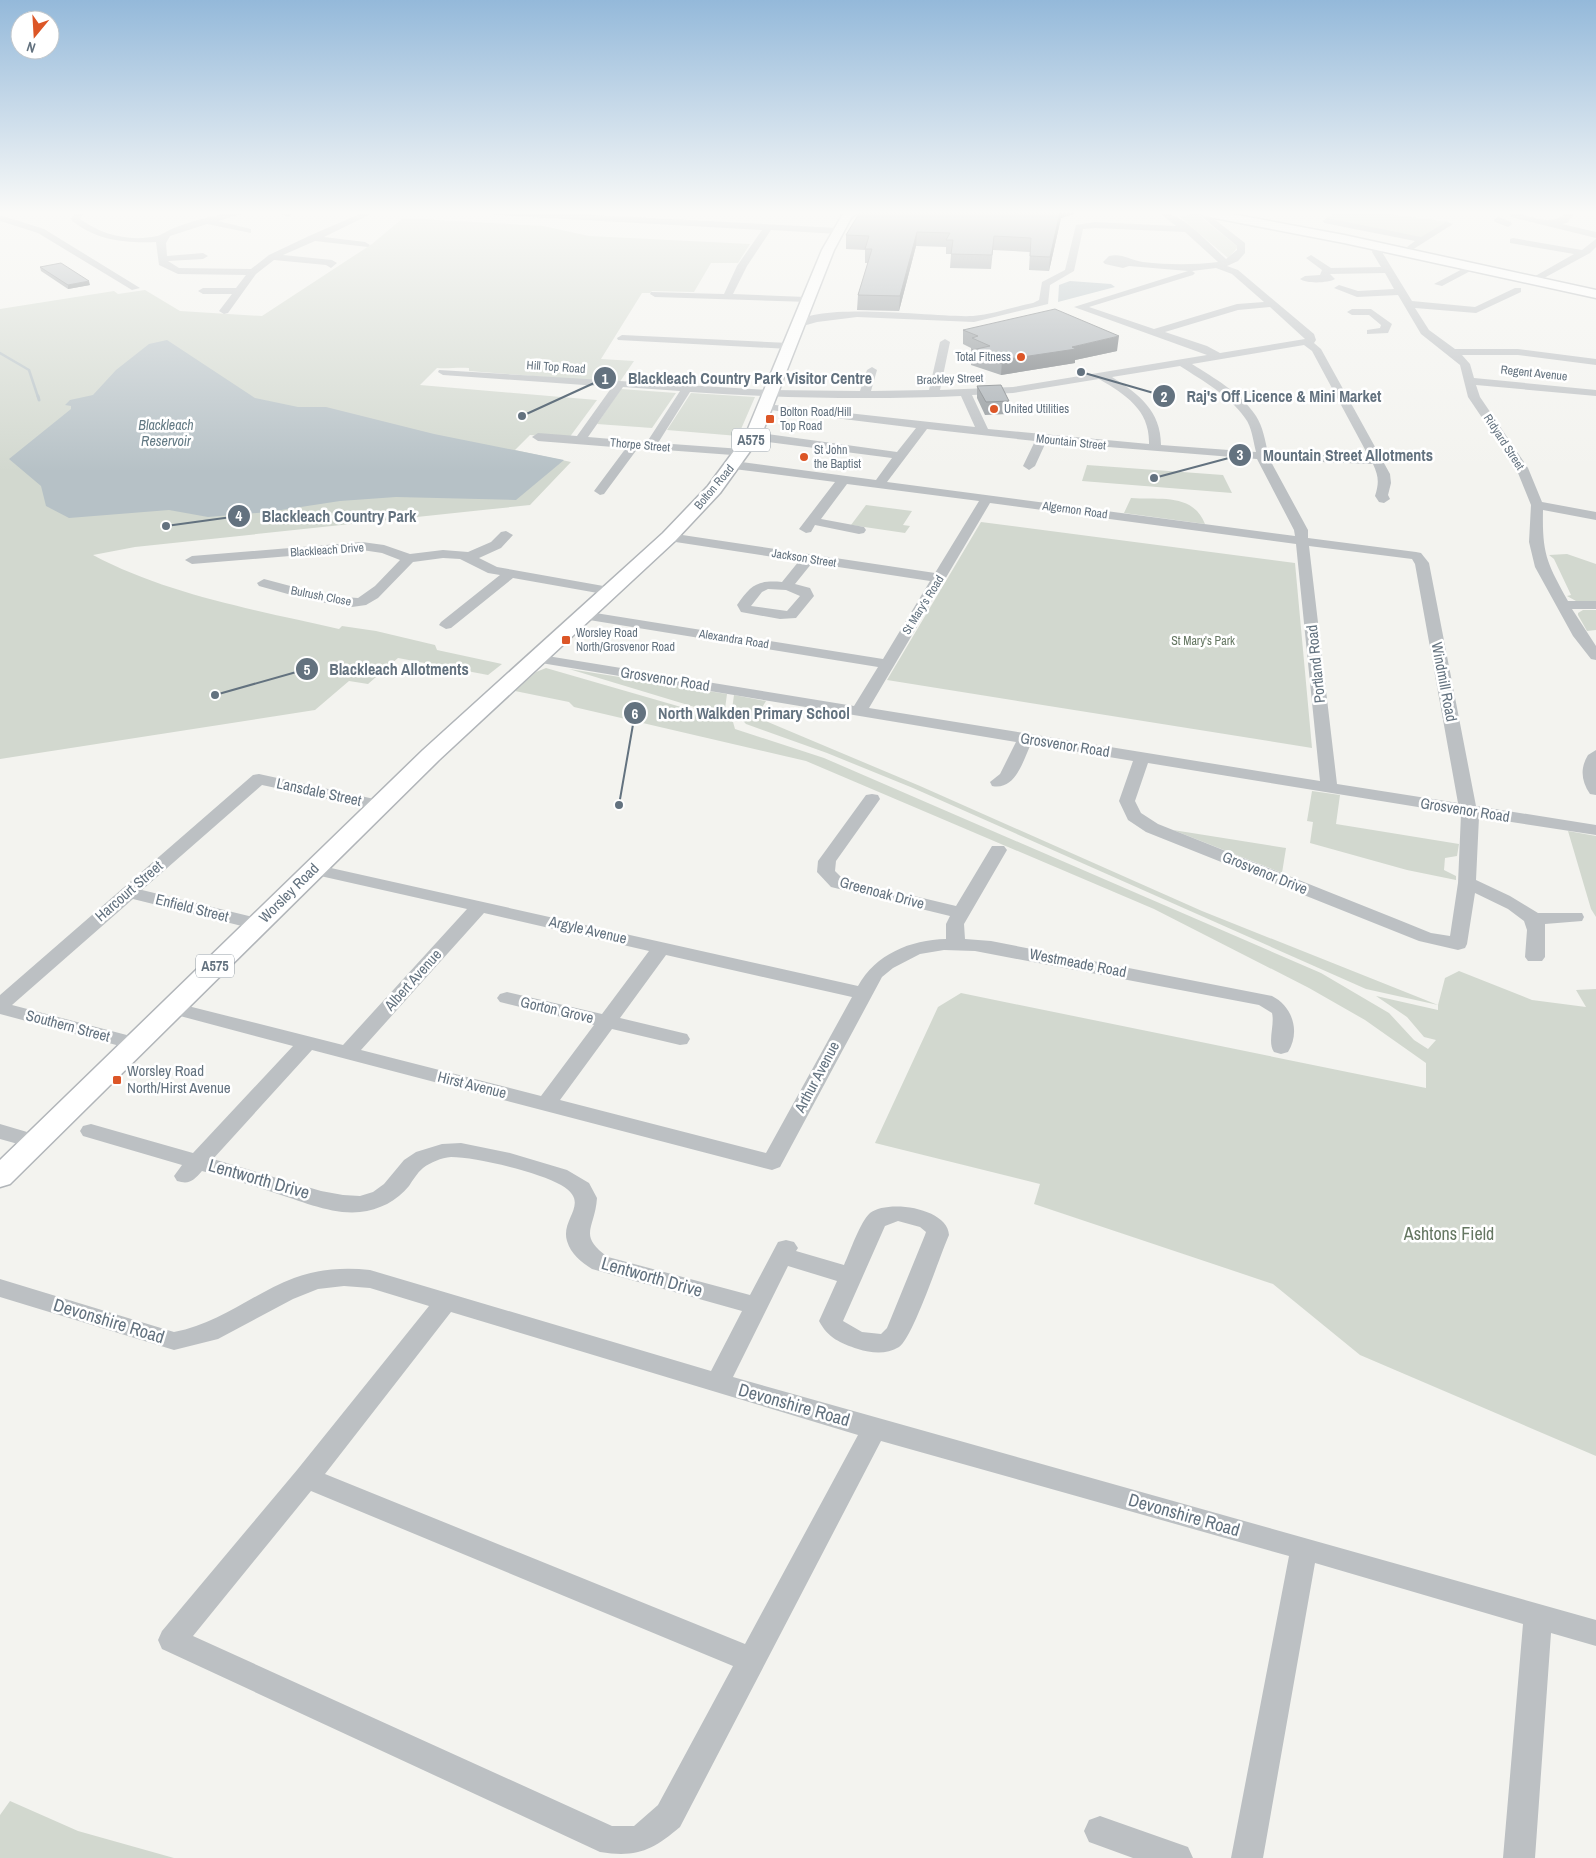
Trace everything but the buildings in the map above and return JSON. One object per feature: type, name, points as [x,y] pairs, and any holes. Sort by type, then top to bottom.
[{"type":"main road","name":"Bolton Road","points":[[583,615],[704,502],[738,459],[753,436],[770,398],[807,299]]},
{"type":"main road","name":"Worsley Road","points":[[0,1177],[379,805],[583,615]]},
{"type":"street","points":[[212,308],[225,310],[233,299]]},
{"type":"street","points":[[735,299],[801,312],[867,316]]},
{"type":"street","points":[[801,312],[817,318],[843,315],[972,319],[1036,305],[1044,302],[1044,299]]},
{"type":"street","points":[[1103,299],[1079,306],[1203,348],[1219,357]]},
{"type":"street","points":[[1265,299],[1310,336],[1311,340],[1306,342],[1316,349],[1386,478],[1381,496],[1384,499]]},
{"type":"street","name":"Ridyard Street","points":[[1404,299],[1408,304],[1408,320],[1453,352],[1466,364],[1474,397],[1522,468],[1537,505],[1535,534],[1542,567],[1580,636],[1596,656]]},
{"type":"street","points":[[1408,304],[1476,310],[1502,299]]},
{"type":"street","points":[[1154,332],[1236,307],[1271,304]]},
{"type":"street","points":[[1352,312],[1370,312],[1387,324],[1386,330],[1371,332]]},
{"type":"street","points":[[1384,321],[1408,320]]},
{"type":"street","points":[[622,338],[789,346]]},
{"type":"street","name":"Brackley Street","points":[[770,398],[865,394],[965,393],[1029,388],[1306,342]]},
{"type":"street","points":[[930,345],[944,344],[934,394]]},
{"type":"street","points":[[1453,352],[1518,352],[1596,362]]},
{"type":"street","name":"Portland Road","points":[[1183,363],[1222,388],[1242,406],[1256,428],[1262,456],[1301,530],[1329,788]]},
{"type":"street","name":"Hill Top Road","points":[[443,372],[770,398]]},
{"type":"street","points":[[865,394],[868,373]]},
{"type":"street","points":[[1102,376],[1132,396],[1150,414],[1157,433],[1156,450]]},
{"type":"street","name":"Regent Avenue","points":[[1470,381],[1596,393]]},
{"type":"street","points":[[580,440],[619,385]]},
{"type":"street","points":[[650,446],[686,390]]},
{"type":"street","points":[[965,393],[984,433]]},
{"type":"street","name":"Mountain Street","points":[[770,398],[924,425],[984,433],[1156,450],[1377,461]]},
{"type":"street","points":[[879,484],[924,425]]},
{"type":"street","points":[[753,436],[901,456]]},
{"type":"street","name":"Thorpe Street","points":[[538,437],[650,446],[738,459]]},
{"type":"street","points":[[1029,466],[1042,439]]},
{"type":"street","points":[[608,485],[634,445]]},
{"type":"street","name":"Algernon Road","points":[[738,459],[844,479],[1416,556]]},
{"type":"street","points":[[844,479],[810,525],[853,532]]},
{"type":"street","name":"St Mary's Road","points":[[859,711],[885,664],[987,498]]},
{"type":"street","points":[[1537,505],[1596,516]]},
{"type":"street","points":[[469,557],[496,545],[507,534]]},
{"type":"street","name":"Jackson Street","points":[[668,537],[939,578]]},
{"type":"street","name":"Blackleach Drive","points":[[192,560],[217,563],[245,555],[265,555],[310,549],[362,546],[384,549],[409,558],[443,554],[469,557],[486,568],[609,591]]},
{"type":"street","name":"Windmill Road","points":[[1416,556],[1422,564],[1470,811],[1468,883],[1458,944]]},
{"type":"street","name":"Bulrush Close","points":[[264,583],[288,585],[339,601],[362,605],[409,558]]},
{"type":"street","points":[[786,586],[808,558]]},
{"type":"street","points":[[447,625],[511,574]]},
{"type":"street","points":[[1562,605],[1596,606]]},
{"type":"street","name":"Alexandra Road","points":[[583,615],[885,664]]},
{"type":"street","name":"Grosvenor Road","points":[[532,661],[859,711],[1596,830]]},
{"type":"street","points":[[998,782],[1007,777],[1026,738]]},
{"type":"street","points":[[1593,751],[1590,774],[1596,790]]},
{"type":"street","name":"Grosvenor Drive","points":[[1142,757],[1127,801],[1134,816],[1152,828],[1392,924],[1426,936],[1458,944]]},
{"type":"street","name":"Lansdale Street","points":[[259,779],[379,805]]},
{"type":"street","name":"Harcourt Street","points":[[0,1006],[127,892],[259,779]]},
{"type":"street","name":"Greenoak Drive","points":[[873,804],[827,862],[826,872],[831,878],[847,886],[961,913]]},
{"type":"street","points":[[956,943],[955,924],[1000,856]]},
{"type":"street","name":"Argyle Avenue","points":[[313,869],[862,993]]},
{"type":"street","points":[[1468,883],[1495,894],[1533,919],[1575,917]]},
{"type":"street","name":"Enfield Street","points":[[127,892],[258,924]]},
{"type":"street","name":"Albert Avenue","points":[[346,1053],[480,906]]},
{"type":"street","points":[[1533,919],[1536,927],[1534,959]]},
{"type":"street","name":"Westmeade Road","points":[[862,993],[874,974],[896,956],[922,946],[956,943],[991,947],[1265,1000],[1280,1009],[1284,1015],[1287,1040]]},
{"type":"street","name":"Gorton Grove","points":[[546,1104],[662,947]]},
{"type":"street","name":"Arthur Avenue","points":[[772,1162],[862,993]]},
{"type":"street","name":"Gorton Grove","points":[[507,998],[680,1039]]},
{"type":"street","name":"Southern Street","points":[[0,1006],[135,1044]]},
{"type":"street","name":"Hirst Avenue","points":[[172,1008],[772,1162]]},
{"type":"street","name":"Lentworth Drive","points":[[192,1169],[308,1043]]},
{"type":"street","points":[[0,1131],[36,1142]]},
{"type":"street","name":"Lentworth Drive","points":[[91,1131],[192,1169],[353,1204],[387,1195],[414,1164],[425,1156],[452,1150],[474,1153],[558,1175],[578,1185],[587,1201],[587,1209],[578,1229],[576,1240],[580,1249],[589,1258],[600,1263],[756,1306]]},
{"type":"street","points":[[898,1213],[928,1221],[937,1229],[936,1240],[898,1331],[891,1340],[883,1344],[874,1343],[842,1335],[832,1326],[831,1321],[851,1276],[876,1221],[884,1215],[898,1213]]},
{"type":"street","points":[[717,1383],[784,1252],[851,1276]]},
{"type":"street","name":"Devonshire Road","points":[[0,1288],[174,1340],[194,1338],[214,1332],[301,1286],[332,1278],[370,1279],[874,1429],[1304,1548],[1596,1633]]},
{"type":"street","points":[[446,1302],[306,1478],[172,1640],[611,1841],[640,1841],[669,1816],[874,1429]]},
{"type":"street","points":[[306,1478],[750,1660]]},
{"type":"street","points":[[1247,1858],[1304,1548]]},
{"type":"street","points":[[1518,1858],[1538,1616]]},
{"type":"street","points":[[1100,1832],[1177,1858]]},
{"type":"green space","points":[[65,299],[160,299],[180,311],[262,316],[288,299],[638,299],[601,359],[634,361],[619,383],[469,371],[469,368],[437,368],[420,385],[597,400],[569,438],[530,435],[515,450],[571,462],[530,505],[135,547],[93,555],[152,581],[213,600],[339,629],[342,626],[376,631],[435,645],[437,650],[502,664],[488,675],[398,658],[368,684],[349,681],[315,710],[0,759],[0,309]]},
{"type":"green space","points":[[621,389],[676,393],[652,428],[597,424]]},
{"type":"green space","points":[[691,393],[755,397],[738,436],[667,430]]},
{"type":"green space","points":[[1087,465],[1223,475],[1232,493],[1082,481]]},
{"type":"green space","points":[[1131,498],[1164,499],[1184,503],[1200,514],[1205,524],[1124,513]]},
{"type":"green space","points":[[866,505],[912,511],[903,525],[910,526],[905,533],[851,525]]},
{"type":"green space","name":"St Mary's Park","points":[[981,522],[1295,563],[1312,748],[887,680]]},
{"type":"green space","points":[[1567,554],[1596,564],[1596,601],[1576,601],[1567,596],[1571,595],[1554,559],[1549,555]]},
{"type":"green space","points":[[1583,610],[1596,610],[1596,630],[1587,631],[1578,615]]},
{"type":"green space","name":"Ashtons Field","points":[[546,668],[733,722],[735,729],[824,758],[1321,973],[1389,1013],[1414,1040],[1428,1049],[1436,1040],[1424,1037],[1407,1017],[1376,996],[1438,1010],[1445,978],[1459,971],[1532,1000],[1586,1007],[1576,990],[1596,989],[1596,1456],[1360,1355],[1273,1284],[1034,1204],[1040,1184],[875,1143],[938,1007],[961,993],[1426,1088],[1426,1063],[1365,1020],[1309,988],[1154,909],[806,761],[574,707],[569,702],[515,691],[536,672]]},
{"type":"green space","points":[[569,669],[727,694],[725,709],[731,718]]},
{"type":"green space","points":[[734,695],[766,701],[756,717],[920,786],[1202,911],[1438,1005],[1366,989],[913,788],[827,753],[746,724],[732,709]]},
{"type":"green space","points":[[1312,791],[1340,795],[1336,824],[1459,844],[1457,856],[1445,858],[1444,870],[1456,876],[1456,880],[1407,870],[1310,843],[1313,822],[1307,821]]},
{"type":"green space","points":[[1173,830],[1286,848],[1282,873]]},
{"type":"green space","points":[[1568,831],[1596,836],[1596,917],[1591,909]]},
{"type":"green space","points":[[10,1801],[78,1831],[174,1858],[0,1858],[0,1815]]},
{"type":"water","points":[[1058,299],[1071,299],[1058,302]]},
{"type":"water","name":"Blackleach Reservoir","points":[[167,340],[255,398],[298,407],[326,407],[434,434],[564,460],[516,500],[396,497],[340,501],[268,512],[208,517],[169,510],[69,518],[46,506],[41,486],[9,459],[71,409],[71,406],[65,405],[70,400],[93,395],[116,370],[149,344]]},
{"type":"waterway","points":[[0,353],[29,370],[38,397]]},
{"type":"waterway","points":[[38,396],[39,400]]},
{"type":"place","name":"Total Fitness","points":[[1021,357]]},
{"type":"place","name":"Raj's Off Licence & Mini Market","points":[[1081,372]]},
{"type":"place","name":"United Utilities","points":[[994,409]]},
{"type":"place","name":"Blackleach Country Park Visitor Centre","points":[[522,416]]},
{"type":"place","name":"Bolton Road/Hill Top Road","points":[[770,419]]},
{"type":"place","name":"St John the Baptist","points":[[804,457]]},
{"type":"place","name":"Mountain Street Allotments","points":[[1154,478]]},
{"type":"place","name":"Blackleach Country Park","points":[[166,526]]},
{"type":"place","name":"Worsley Road North/Grosvenor Road","points":[[566,640]]},
{"type":"place","name":"Blackleach Allotments","points":[[215,695]]},
{"type":"place","name":"North Walkden Primary School","points":[[619,805]]},
{"type":"place","name":"Worsley Road North/Hirst Avenue","points":[[117,1080]]}]
